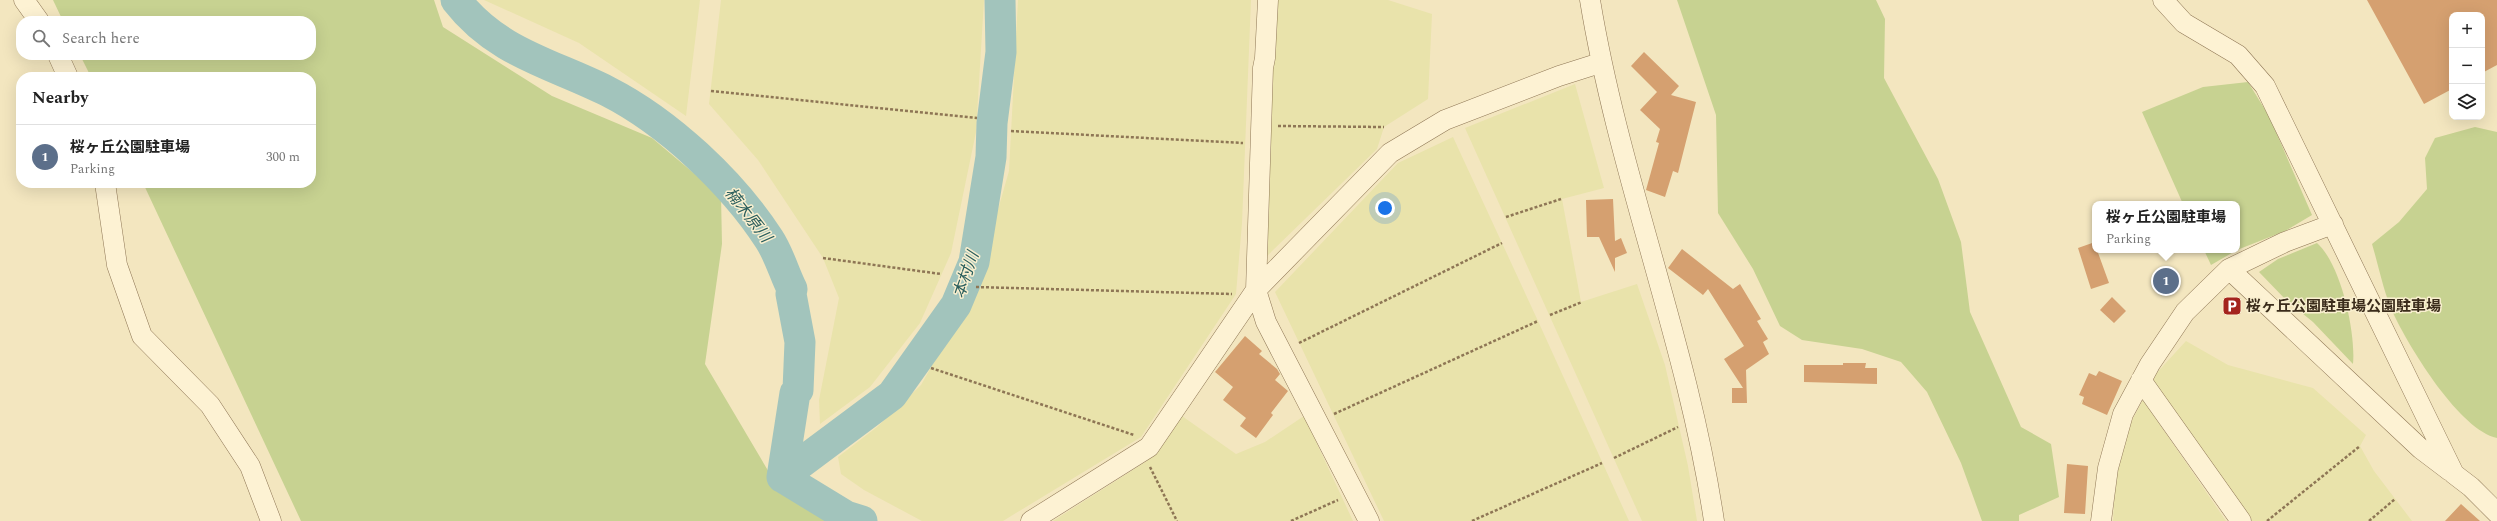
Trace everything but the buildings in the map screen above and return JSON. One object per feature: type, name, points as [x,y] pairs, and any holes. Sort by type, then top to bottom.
[{"type":"street","points":[[24,0],[35,16]]},
{"type":"street","points":[[1268,0],[1265,58],[1263,68],[1256,290],[1266,322],[1369,521]]},
{"type":"street","points":[[1590,0],[1600,63],[1618,138],[1705,460],[1714,521]]},
{"type":"street","points":[[2163,0],[2184,23],[2238,55],[2266,86],[2454,474]]},
{"type":"street","points":[[60,60],[66,72]]},
{"type":"street","points":[[1031,521],[1149,447],[1256,290],[1390,153],[1445,120],[1559,76],[1600,63]]},
{"type":"street","points":[[106,188],[118,265],[142,336],[210,405],[250,466],[271,521]]},
{"type":"street","points":[[2101,521],[2112,454],[2123,414],[2141,380],[2185,312],[2229,269],[2284,242],[2333,224]]},
{"type":"street","points":[[2229,269],[2421,449],[2471,487],[2497,513]]},
{"type":"street","points":[[2141,380],[2241,521]]},
{"type":"path","points":[[711,91],[977,118]]},
{"type":"path","points":[[1270,126],[1384,127]]},
{"type":"path","points":[[1011,131],[1245,143]]},
{"type":"path","points":[[1506,217],[1562,199]]},
{"type":"path","points":[[1299,343],[1502,244]]},
{"type":"path","points":[[824,258],[941,274]]},
{"type":"path","points":[[976,287],[1236,294]]},
{"type":"path","points":[[1550,315],[1582,302]]},
{"type":"path","points":[[1334,414],[1538,321]]},
{"type":"path","points":[[931,368],[1141,437]]},
{"type":"path","points":[[1614,458],[1679,427]]},
{"type":"path","points":[[2267,521],[2360,446]]},
{"type":"path","points":[[1147,461],[1177,521]]},
{"type":"path","points":[[1472,521],[1602,462]]},
{"type":"path","points":[[1291,521],[1342,498]]},
{"type":"path","points":[[2369,521],[2396,499]]},
{"type":"shaded area","points":[[484,0],[700,0],[686,116],[579,43]]},
{"type":"shaded area","points":[[721,0],[984,0],[976,132],[951,253],[920,323],[870,387],[820,424],[819,400],[839,298],[823,258],[758,160],[709,104]]},
{"type":"shaded area","points":[[1018,0],[1251,0],[1242,223],[1236,294],[1141,437],[1003,521],[922,521],[864,490],[841,474],[838,457],[877,427],[921,385],[976,287],[1009,171]]},
{"type":"shaded area","points":[[1275,0],[1388,0],[1432,14],[1428,99],[1384,127],[1377,149],[1266,257]]},
{"type":"shaded area","points":[[1575,84],[1604,188],[1562,199],[1581,302],[1637,284],[1665,365],[1688,466],[1697,521],[1642,521],[1465,128]]},
{"type":"shaded area","points":[[1453,137],[1629,521],[1384,521],[1275,292],[1398,163]]},
{"type":"shaded area","points":[[2186,341],[2228,365],[2313,388],[2366,435],[2360,446],[2374,471],[2412,521],[2252,521],[2152,378]]},
{"type":"shaded area","points":[[2143,400],[2226,521],[2113,521],[2116,469],[2130,424]]},
{"type":"shaded area","points":[[1182,416],[1236,454],[1265,442],[1304,416],[1353,521],[1053,521],[1147,461]]},
{"type":"green space","points":[[53,0],[434,0],[443,27],[552,96],[652,138],[721,196],[722,244],[705,364],[770,474],[831,521],[301,521],[145,188],[316,188],[316,72],[88,72],[82,60],[316,60],[316,16],[61,16]]},
{"type":"green space","points":[[1677,0],[1876,0],[1885,19],[1884,78],[1938,179],[1961,242],[1970,312],[2021,427],[2051,444],[2059,497],[2019,515],[2019,521],[1982,521],[1961,463],[1927,392],[1901,362],[1862,349],[1802,340],[1780,326],[1753,269],[1718,213],[1716,115]]},
{"type":"green space","points":[[2248,82],[2269,116],[2312,215],[2285,231],[2240,249],[2240,201],[2182,201],[2142,112],[2203,87]]},
{"type":"green space","points":[[2475,127],[2497,132],[2497,438],[2483,432],[2453,405],[2438,387],[2412,349],[2391,308],[2372,244],[2399,222],[2427,189],[2425,158],[2435,138]]},
{"type":"green space","points":[[2317,243],[2326,253],[2340,282],[2352,335],[2353,364],[2313,322],[2287,301],[2259,272],[2278,259]]},
{"type":"green space","points":[[2205,253],[2232,253],[2211,265]]},
{"type":"waterway","name":"楠木原川","points":[[456,0],[472,18],[489,33],[507,45],[545,64],[607,91],[653,119],[675,136],[718,175],[737,196],[769,239],[776,251],[792,289],[791,294],[800,342],[798,390],[795,393],[782,477]]},
{"type":"waterway","name":"本村川","points":[[782,477],[892,395],[956,305],[974,262],[991,157],[992,123],[1001,52],[1000,0]]},
{"type":"waterway","name":"楠木原川","points":[[782,477],[846,516],[862,521]]},
{"type":"place","name":"桜ヶ丘公園駐車場","points":[[2166,281]]},
{"type":"place","name":"桜ヶ丘公園駐車場公園駐車場","points":[[2232,306]]}]
